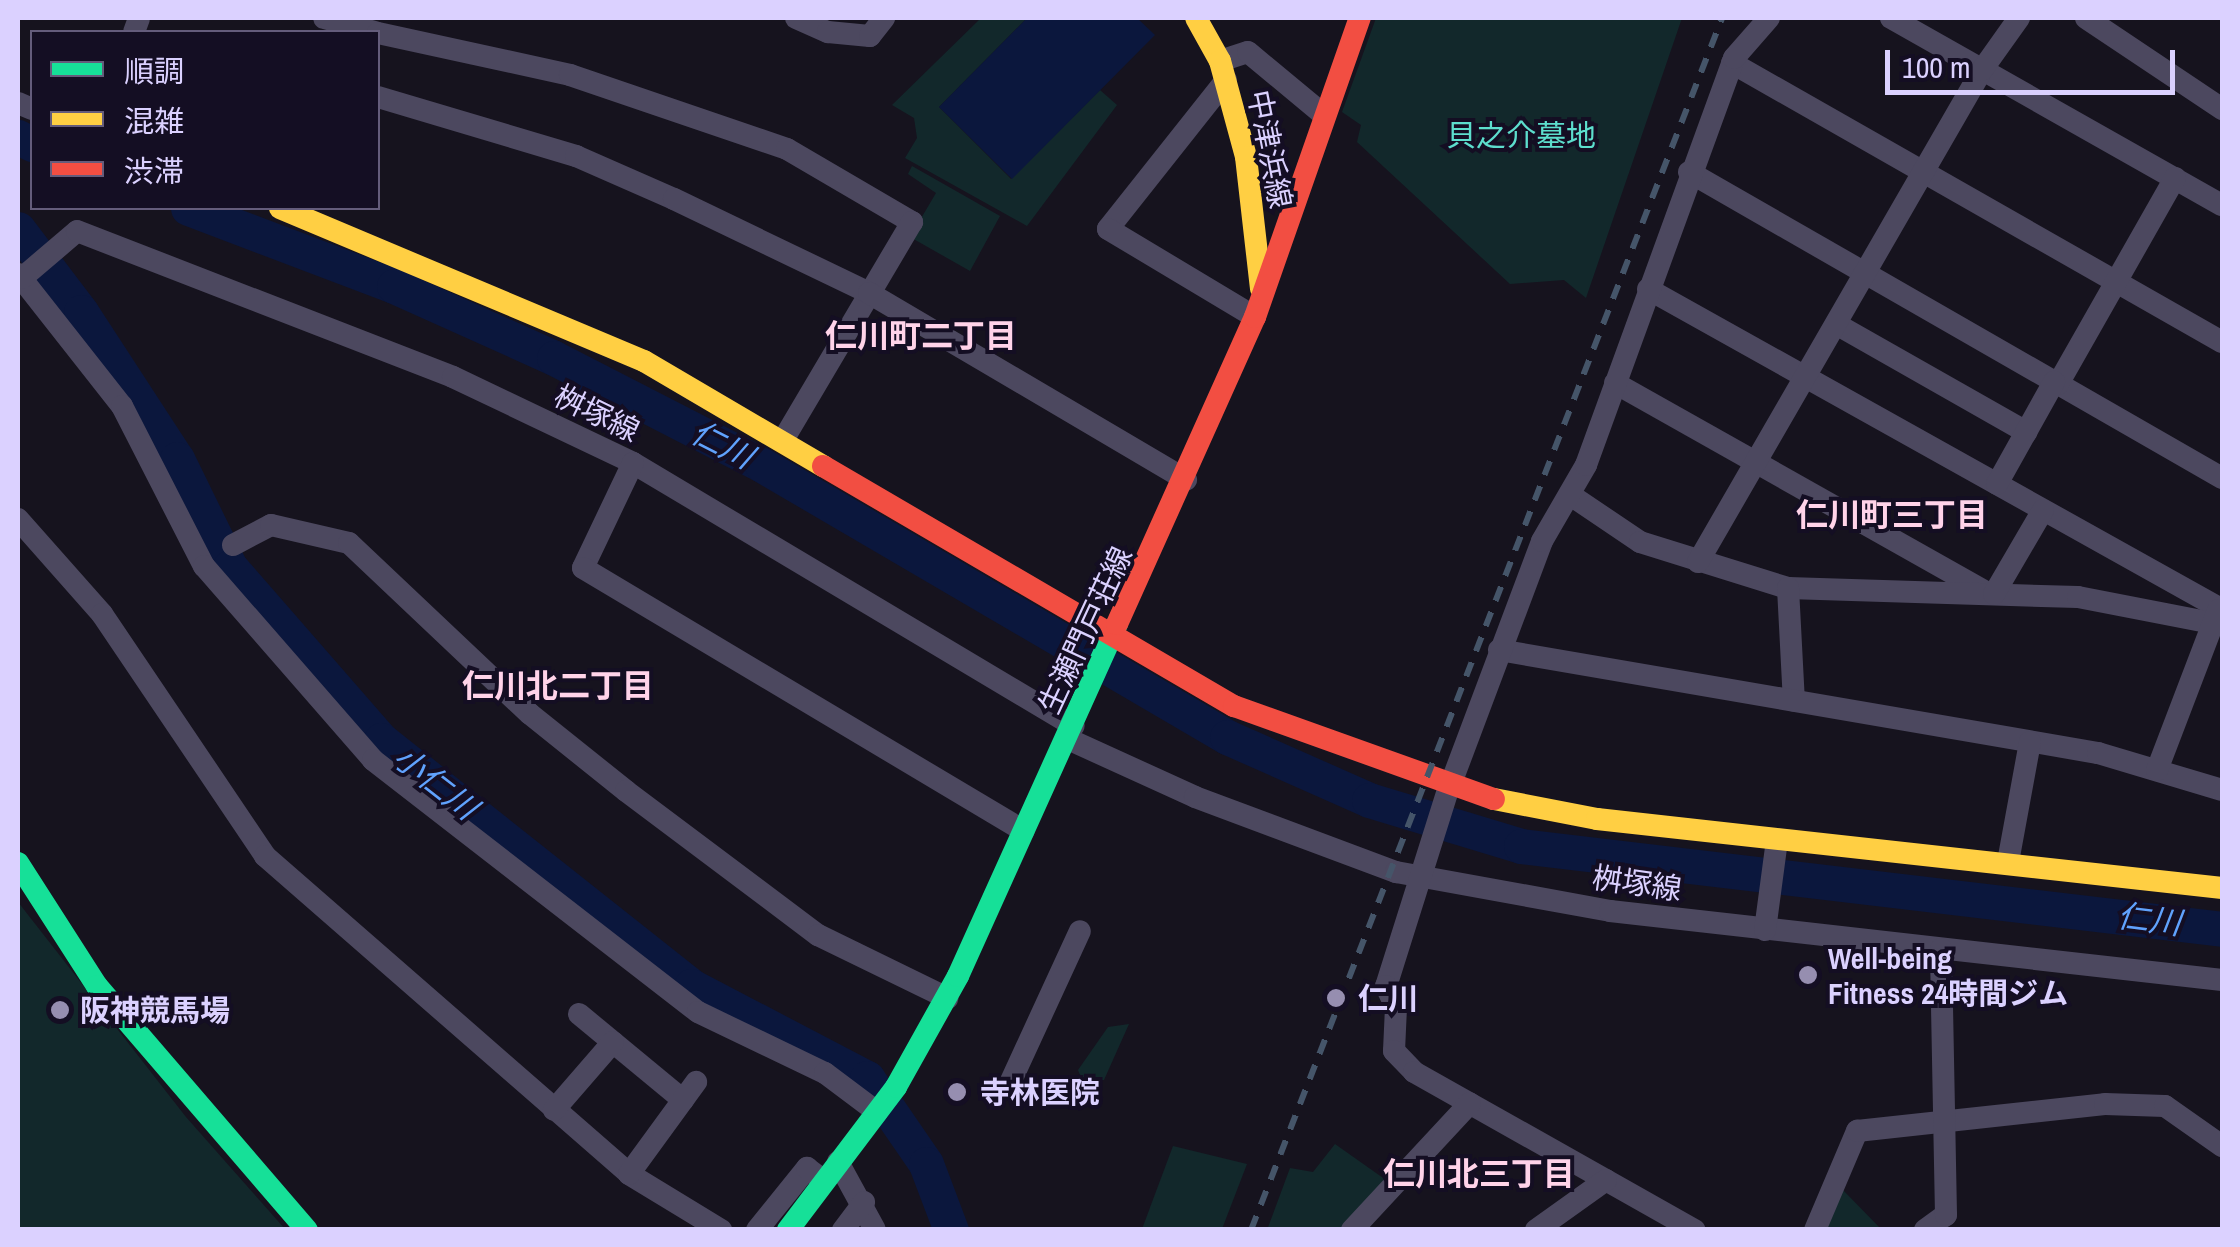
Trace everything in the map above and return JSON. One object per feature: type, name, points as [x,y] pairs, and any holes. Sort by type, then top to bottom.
[{"type":"street","points":[[324,18],[366,30]]},
{"type":"street","points":[[796,18],[828,32],[870,36],[884,18]]},
{"type":"street","name":"中津浜線","points":[[1196,18],[1223,70],[1246,156],[1258,307]]},
{"type":"street","name":"生瀬門戸荘線","points":[[788,1230],[896,1087],[947,998],[1186,480],[1258,307],[1360,18]]},
{"type":"street","points":[[1694,1230],[1414,1072],[1394,1051],[1396,1007],[1386,986],[1420,872],[1542,540],[1572,496],[1732,63],[1768,18]]},
{"type":"street","points":[[1892,18],[2222,205]]},
{"type":"street","points":[[1698,562],[1982,70],[2019,18]]},
{"type":"street","points":[[2086,18],[2222,109]]},
{"type":"street","points":[[380,34],[570,76],[786,149],[836,174],[912,222],[783,440]]},
{"type":"street","points":[[1258,307],[1108,229],[1223,70],[1248,52],[1324,115]]},
{"type":"street","points":[[1732,63],[2222,342]]},
{"type":"street","points":[[380,98],[576,156],[870,293],[1186,480]]},
{"type":"street","points":[[1689,172],[2222,478]]},
{"type":"street","points":[[1997,484],[2175,178]]},
{"type":"street","points":[[285,210],[559,320],[783,440],[1111,642],[1234,706],[1449,790],[1597,820],[2222,888]]},
{"type":"street","points":[[1254,230],[1280,229],[1288,219]]},
{"type":"street","name":"桝塚線","points":[[22,275],[77,231],[453,376],[632,463],[1195,797],[1380,867],[1610,911],[2222,980]]},
{"type":"street","points":[[22,275],[122,406],[204,566],[373,760],[698,1012],[825,1073],[877,1112]]},
{"type":"street","points":[[1648,289],[2043,510],[2218,614]]},
{"type":"street","points":[[1836,324],[2026,432]]},
{"type":"street","points":[[1615,382],[1992,594]]},
{"type":"street","points":[[632,463],[583,568],[1024,831]]},
{"type":"street","points":[[1572,496],[1640,542],[1788,588],[2078,597],[2218,614]]},
{"type":"street","points":[[1992,594],[2043,510]]},
{"type":"street","points":[[18,519],[102,614],[265,856],[629,1174],[721,1230]]},
{"type":"street","points":[[232,546],[271,525],[348,542],[530,714],[626,791],[818,935],[947,998]]},
{"type":"street","points":[[1788,588],[1794,701]]},
{"type":"street","points":[[2157,770],[2218,614]]},
{"type":"street","points":[[1499,650],[2030,742],[2157,770],[2222,790]]},
{"type":"street","points":[[2008,862],[2030,742]]},
{"type":"street","points":[[1765,930],[1777,840]]},
{"type":"street","points":[[18,863],[97,986],[307,1230]]},
{"type":"street","points":[[1010,1083],[1080,932]]},
{"type":"street","points":[[1925,1230],[1952,1222],[1940,949]]},
{"type":"street","points":[[579,1014],[613,1042],[689,1091],[629,1174]]},
{"type":"street","points":[[554,1110],[613,1042]]},
{"type":"street","points":[[1352,1230],[1470,1103]]},
{"type":"street","points":[[1815,1230],[1857,1131],[2105,1104],[2165,1106],[2222,1146]]},
{"type":"street","points":[[757,1230],[808,1168],[831,1172],[864,1202],[875,1230]]},
{"type":"street","points":[[1539,1229],[1606,1180]]},
{"type":"street","points":[[843,1230],[864,1202]]},
{"type":"green space","points":[[981,18],[1027,18],[939,107],[1011,179],[1100,90],[1117,105],[1027,226],[905,158],[917,138],[914,118],[892,105]]},
{"type":"green space","name":"貝之介墓地","points":[[1376,18],[1682,18],[1586,298],[1564,280],[1510,284],[1357,142],[1361,125],[1342,112]]},
{"type":"green space","points":[[912,166],[1000,216],[970,271],[910,237],[936,193],[908,174]]},
{"type":"green space","name":"阪神競馬場","points":[[18,902],[186,1117],[285,1229],[18,1229]]},
{"type":"green space","points":[[1129,1024],[1104,1080],[1082,1080],[1078,1070],[1108,1027]]},
{"type":"green space","points":[[1335,1144],[1386,1180],[1343,1229],[1267,1230],[1290,1168],[1313,1172]]},
{"type":"green space","points":[[1173,1146],[1247,1164],[1222,1229],[1142,1229]]},
{"type":"green space","points":[[1841,1188],[1881,1229],[1820,1230]]},
{"type":"water","points":[[1027,18],[1137,18],[1155,35],[1012,179],[939,107]]},
{"type":"waterway","name":"仁川","points":[[18,137],[30,143]]},
{"type":"waterway","name":"仁川","points":[[193,210],[394,286],[554,358],[762,465],[1227,737],[1369,800],[1521,846],[2222,929]]},
{"type":"waterway","name":"小仁川","points":[[18,229],[81,312],[177,459],[230,567],[381,740],[691,986],[867,1078],[926,1164],[951,1230]]},
{"type":"railway","points":[[1251,1230],[1722,18]]},
{"type":"traffic: fast","points":[[788,1230],[896,1087],[958,976],[1117,624]]},
{"type":"traffic: fast","points":[[18,863],[97,986],[307,1230]]},
{"type":"traffic: slow","points":[[1196,18],[1220,61],[1246,157],[1261,288]]},
{"type":"traffic: slow","points":[[285,210],[644,361],[823,466]]},
{"type":"traffic: slow","points":[[1494,799],[1597,819],[2222,888]]},
{"type":"traffic: jam","points":[[1117,624],[1255,317],[1360,18]]},
{"type":"traffic: jam","points":[[823,466],[1234,706],[1494,799]]},
{"type":"place","name":"Well-being Fitness 24時間ジム","points":[[1808,975]]},
{"type":"place","name":"仁川","points":[[1336,998]]},
{"type":"place","name":"阪神競馬場","points":[[60,1010]]},
{"type":"place","name":"寺林医院","points":[[957,1092]]},
{"type":"district","name":"仁川町二丁目","points":[[921,336]]},
{"type":"district","name":"仁川町三丁目","points":[[1892,515]]},
{"type":"district","name":"仁川北二丁目","points":[[558,686]]},
{"type":"district","name":"仁川北三丁目","points":[[1479,1174]]}]
